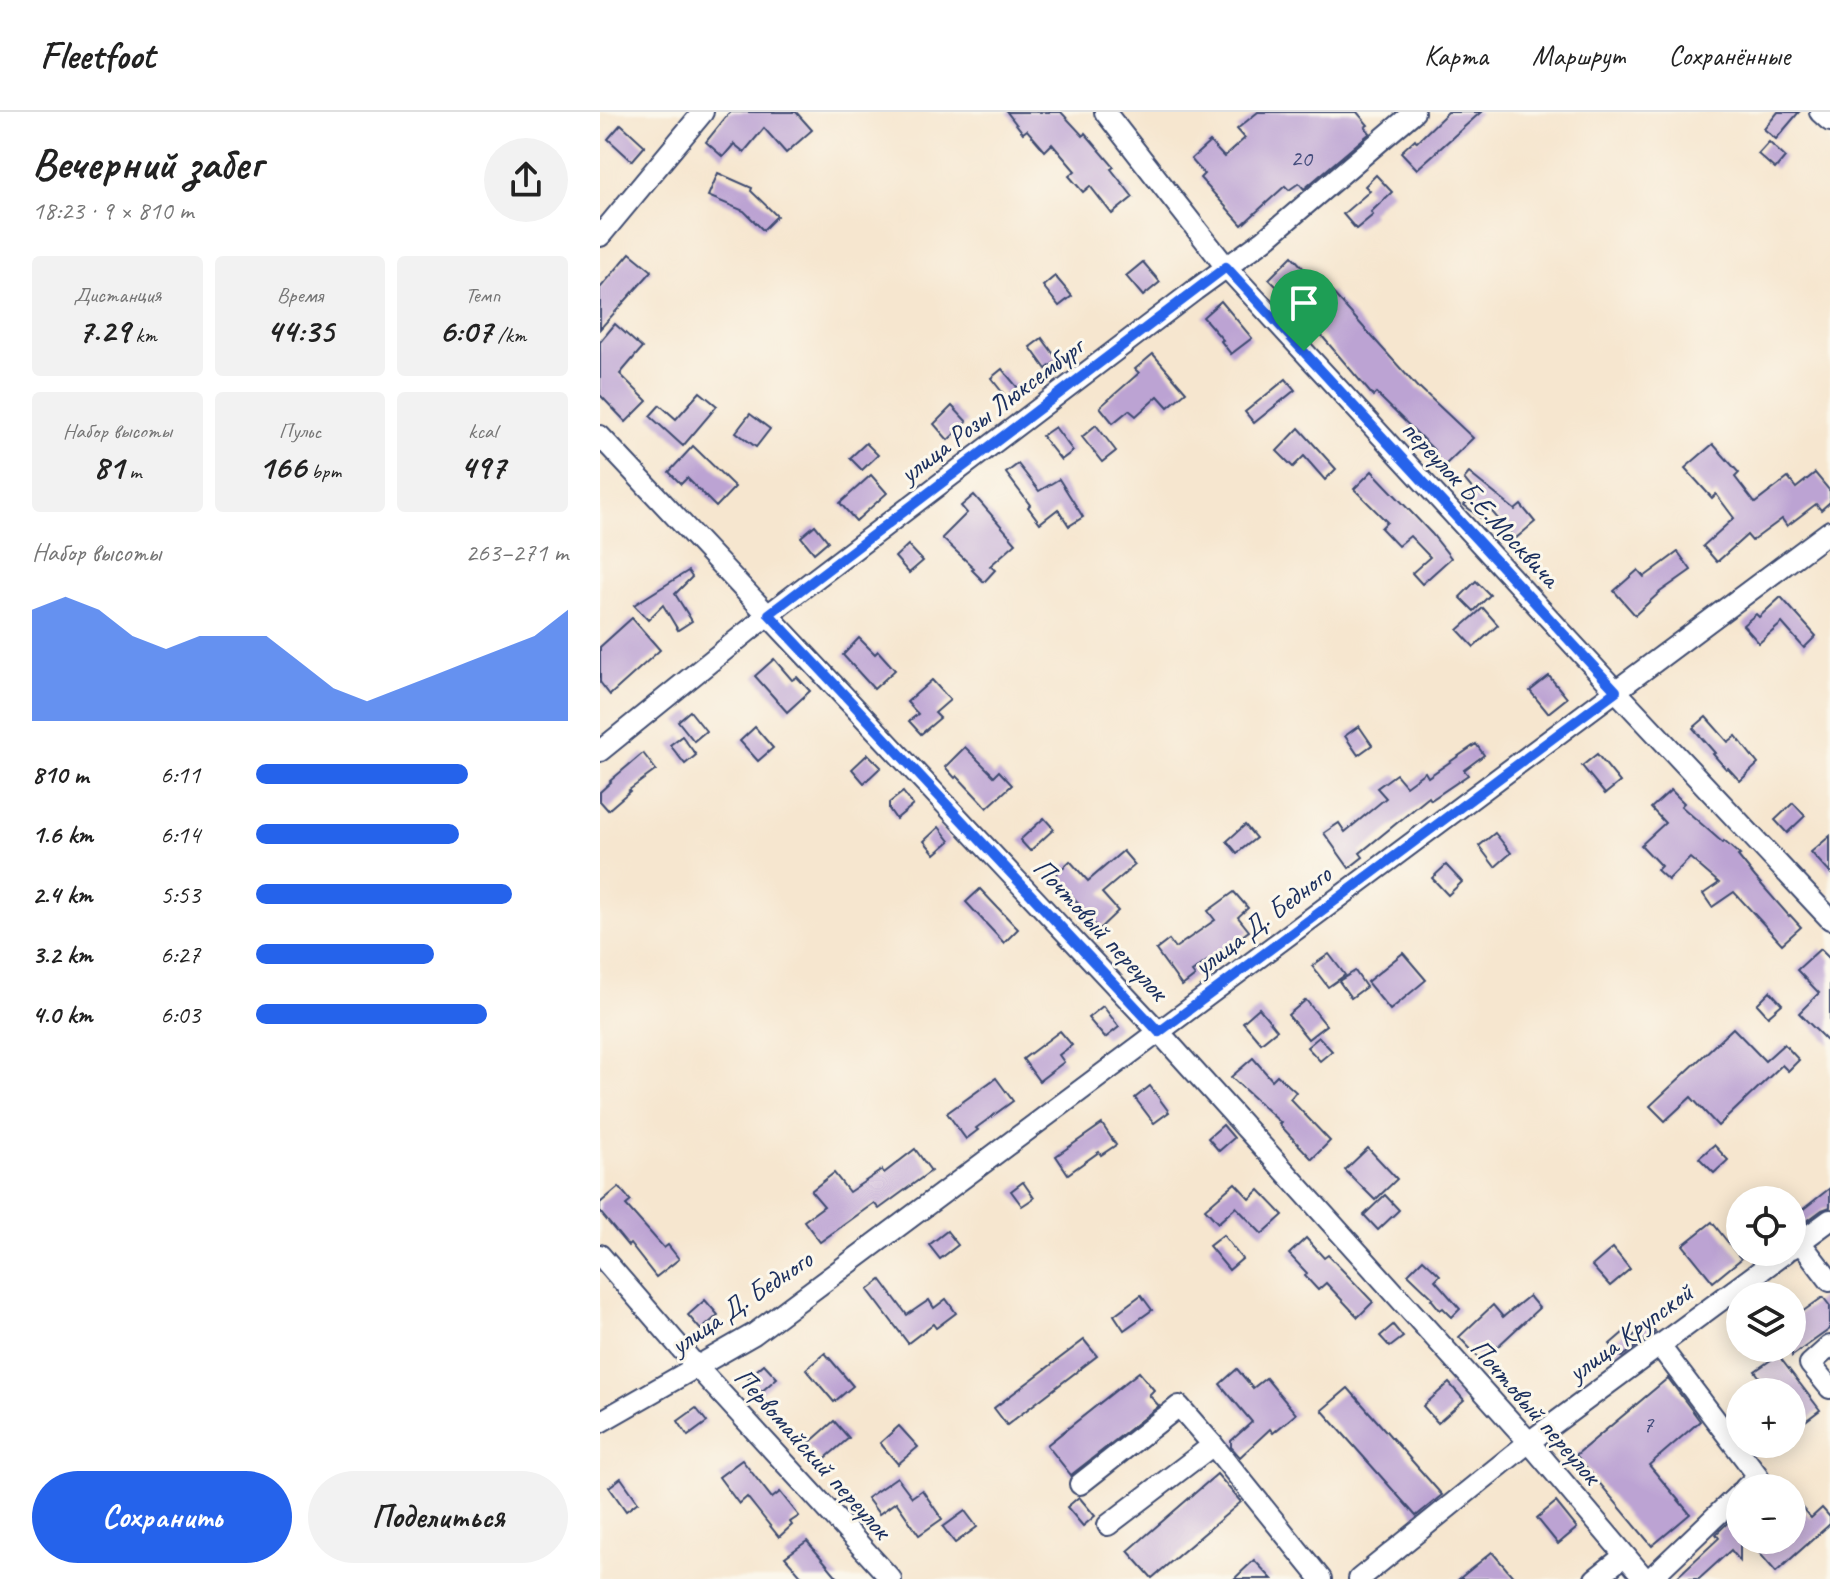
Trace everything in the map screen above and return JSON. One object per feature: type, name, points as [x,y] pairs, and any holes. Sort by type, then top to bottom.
[{"type":"street","points":[[600,236],[703,112]]},
{"type":"street","name":"переулок Б.Е.Москвича","points":[[1105,112],[1226,267],[1830,919]]},
{"type":"street","name":"улица Розы Люксембург","points":[[600,751],[769,614],[1264,240],[1414,112]]},
{"type":"street","points":[[1820,112],[1830,121]]},
{"type":"street","name":"Почтовый переулок","points":[[600,436],[1159,1032],[1529,1442],[1624,1556],[1647,1579]]},
{"type":"street","name":"улица Д. Бедного","points":[[600,1422],[754,1334],[1830,531]]},
{"type":"street","name":"улица Крупской","points":[[1806,1238],[1830,1220]]},
{"type":"street","name":"Первомайский переулок","points":[[600,1255],[697,1367],[891,1579]]},
{"type":"street","points":[[1806,1259],[1830,1281]]},
{"type":"street","name":"улица Крупской","points":[[1359,1579],[1529,1442],[1767,1266]]},
{"type":"street","points":[[1659,1345],[1756,1474]]},
{"type":"street","points":[[1830,1346],[1810,1364],[1830,1388]]},
{"type":"street","points":[[1080,1484],[1179,1406],[1321,1579]]},
{"type":"street","points":[[1108,1525],[1213,1445]]},
{"type":"street","points":[[1647,1579],[1726,1506]]},
{"type":"street","points":[[1595,1579],[1624,1556]]},
{"type":"building","points":[[730,112],[796,112],[812,130],[786,153],[764,128],[744,152],[734,144],[723,157],[706,142]]},
{"type":"building","points":[[1007,112],[1061,112],[1083,136],[1085,133],[1114,167],[1111,169],[1133,197],[1112,214],[1090,186],[1083,192],[1069,176],[1075,171],[1052,144],[1045,151],[1027,130],[1023,133]]},
{"type":"building","points":[[1258,112],[1357,112],[1368,125],[1365,127],[1370,133],[1304,189],[1299,183],[1289,190],[1285,186],[1242,225],[1200,178],[1204,174],[1191,159],[1210,142],[1224,157],[1245,138],[1237,129]]},
{"type":"building","points":[[1448,112],[1481,112],[1417,169],[1401,152],[1415,139],[1417,142]]},
{"type":"building","points":[[1778,112],[1799,112],[1776,139],[1764,129]]},
{"type":"building","points":[[621,124],[645,146],[632,161],[608,139]]},
{"type":"building","points":[[1769,142],[1785,157],[1775,169],[1758,154]]},
{"type":"building","points":[[718,173],[752,188],[751,191],[777,216],[763,230],[744,211],[708,196]]},
{"type":"building","points":[[1376,175],[1392,192],[1371,212],[1373,215],[1356,229],[1343,214],[1370,191],[1365,186]]},
{"type":"building","points":[[630,253],[652,271],[600,329],[600,288]]},
{"type":"building","points":[[1292,256],[1306,271],[1283,293],[1269,279]]},
{"type":"building","points":[[1143,262],[1160,282],[1143,296],[1126,276]]},
{"type":"building","points":[[1055,276],[1072,296],[1059,306],[1043,286]]},
{"type":"building","points":[[1331,291],[1419,389],[1473,438],[1444,466],[1432,452],[1434,450],[1376,393],[1373,396],[1304,315]]},
{"type":"building","points":[[1221,301],[1252,338],[1231,354],[1203,317]]},
{"type":"building","points":[[615,324],[642,348],[620,374],[647,401],[626,422],[600,395],[600,342]]},
{"type":"building","points":[[1042,338],[1058,360],[1046,369],[1030,347]]},
{"type":"building","points":[[1153,354],[1186,392],[1168,407],[1158,396],[1136,416],[1129,410],[1113,423],[1100,407],[1139,373],[1135,369]]},
{"type":"building","points":[[1002,369],[1018,388],[1006,397],[991,378]]},
{"type":"building","points":[[1286,379],[1295,390],[1254,423],[1245,412]]},
{"type":"building","points":[[700,392],[717,406],[683,446],[650,416],[660,405],[676,419]]},
{"type":"building","points":[[952,406],[967,422],[948,440],[934,424]]},
{"type":"building","points":[[750,414],[770,429],[756,447],[736,432]]},
{"type":"building","points":[[1096,425],[1116,451],[1102,462],[1082,437]]},
{"type":"building","points":[[1055,427],[1073,451],[1061,460],[1042,436]]},
{"type":"building","points":[[1299,428],[1336,469],[1325,480],[1304,456],[1293,467],[1277,451]]},
{"type":"building","points":[[866,443],[878,455],[862,470],[850,458]]},
{"type":"building","points":[[1713,444],[1739,473],[1735,477],[1755,503],[1788,478],[1796,488],[1815,473],[1830,491],[1830,502],[1821,510],[1816,504],[1787,526],[1782,519],[1752,541],[1747,535],[1717,562],[1703,546],[1734,518],[1716,494],[1712,498],[1685,468]]},
{"type":"building","points":[[693,446],[735,487],[716,507],[687,478],[681,484],[669,472]]},
{"type":"building","points":[[1018,464],[1039,491],[1059,479],[1083,517],[1069,526],[1058,509],[1040,523],[1006,473]]},
{"type":"building","points":[[1372,471],[1451,558],[1422,584],[1412,573],[1430,557],[1410,536],[1398,546],[1381,528],[1387,522],[1354,489]]},
{"type":"building","points":[[1469,473],[1515,510],[1521,505],[1535,522],[1515,539],[1489,508],[1481,518],[1464,505],[1475,492],[1464,479]]},
{"type":"building","points":[[871,475],[887,493],[856,521],[840,503]]},
{"type":"building","points":[[974,495],[1016,543],[990,566],[995,570],[984,582],[972,570],[974,568],[942,538],[967,513],[961,506]]},
{"type":"building","points":[[815,525],[828,541],[814,553],[801,537]]},
{"type":"building","points":[[908,545],[923,561],[909,573],[895,557]]},
{"type":"building","points":[[1678,552],[1691,570],[1635,615],[1614,591],[1638,570],[1644,577]]},
{"type":"building","points":[[688,571],[692,577],[675,594],[692,621],[678,630],[663,605],[648,620],[634,605]]},
{"type":"building","points":[[1476,581],[1490,595],[1474,611],[1460,597]]},
{"type":"building","points":[[1781,597],[1816,636],[1804,648],[1782,623],[1759,643],[1743,625],[1756,614],[1759,617]]},
{"type":"building","points":[[1483,608],[1498,625],[1474,647],[1458,630]]},
{"type":"building","points":[[632,618],[660,650],[610,695],[600,682],[600,647]]},
{"type":"building","points":[[859,638],[875,654],[878,651],[895,670],[874,689],[843,655]]},
{"type":"building","points":[[774,659],[792,680],[797,677],[810,691],[787,712],[755,676]]},
{"type":"building","points":[[1549,676],[1567,698],[1548,713],[1530,691]]},
{"type":"building","points":[[932,680],[950,700],[935,713],[940,718],[921,734],[909,721],[918,714],[907,702]]},
{"type":"building","points":[[690,711],[706,731],[694,741],[678,721]]},
{"type":"building","points":[[1706,717],[1728,742],[1736,736],[1758,764],[1740,781],[1726,769],[1693,728]]},
{"type":"building","points":[[1359,726],[1372,745],[1358,755],[1345,736]]},
{"type":"building","points":[[755,727],[773,748],[758,761],[740,741]]},
{"type":"building","points":[[682,736],[696,755],[685,764],[670,745]]},
{"type":"building","points":[[1476,744],[1484,755],[1464,770],[1468,775],[1431,800],[1429,797],[1360,853],[1363,857],[1349,868],[1324,833],[1339,823],[1345,832],[1386,798],[1377,788],[1396,774],[1406,786],[1425,772],[1428,777]]},
{"type":"building","points":[[965,747],[994,776],[999,771],[1012,785],[987,808],[945,767]]},
{"type":"building","points":[[643,753],[656,770],[608,810],[600,801],[600,792]]},
{"type":"building","points":[[868,754],[881,767],[864,783],[852,769]]},
{"type":"building","points":[[1597,754],[1620,782],[1605,794],[1582,766]]},
{"type":"building","points":[[1671,790],[1684,803],[1681,806],[1740,855],[1755,877],[1801,927],[1782,944],[1734,892],[1712,907],[1703,894],[1719,883],[1690,858],[1668,880],[1657,870],[1661,866],[1641,845],[1665,823],[1651,808]]},
{"type":"building","points":[[903,792],[913,805],[896,819],[889,809],[889,803]]},
{"type":"building","points":[[1793,803],[1805,816],[1787,833],[1775,820]]},
{"type":"building","points":[[1044,818],[1054,829],[1030,851],[1020,840]]},
{"type":"building","points":[[1245,825],[1256,838],[1237,853],[1227,841]]},
{"type":"building","points":[[939,827],[950,841],[935,854],[924,841]]},
{"type":"building","points":[[1495,833],[1511,853],[1495,867],[1479,846]]},
{"type":"building","points":[[1830,836],[1830,873],[1811,852]]},
{"type":"building","points":[[1123,851],[1135,865],[1102,893],[1118,911],[1099,929],[1054,876],[1070,861],[1088,881]]},
{"type":"building","points":[[1446,865],[1462,882],[1448,895],[1432,878]]},
{"type":"building","points":[[980,889],[1018,929],[1004,943],[966,902]]},
{"type":"building","points":[[1234,892],[1248,908],[1238,917],[1249,931],[1192,972],[1195,976],[1182,986],[1156,950],[1169,940],[1175,948],[1215,920],[1208,911]]},
{"type":"building","points":[[1820,949],[1830,959],[1830,1044],[1799,1013],[1819,993],[1797,970]]},
{"type":"building","points":[[1403,953],[1426,980],[1390,1010],[1367,982]]},
{"type":"building","points":[[1329,954],[1345,975],[1328,987],[1312,966]]},
{"type":"building","points":[[1355,971],[1366,987],[1351,998],[1339,981]]},
{"type":"building","points":[[1770,991],[1782,1004],[1768,1016],[1757,1004]]},
{"type":"building","points":[[1306,1000],[1326,1025],[1308,1039],[1288,1015]]},
{"type":"building","points":[[1103,1006],[1119,1027],[1105,1038],[1088,1018]]},
{"type":"building","points":[[1259,1008],[1277,1030],[1261,1043],[1243,1022]]},
{"type":"building","points":[[1733,1028],[1765,1061],[1784,1044],[1799,1060],[1788,1071],[1782,1065],[1718,1126],[1691,1097],[1665,1121],[1650,1106]]},
{"type":"building","points":[[1060,1031],[1072,1045],[1059,1055],[1064,1062],[1039,1081],[1023,1059]]},
{"type":"building","points":[[1319,1037],[1332,1051],[1320,1061],[1307,1047]]},
{"type":"building","points":[[1253,1058],[1272,1080],[1277,1075],[1296,1092],[1290,1099],[1330,1141],[1312,1159],[1281,1123],[1231,1077]]},
{"type":"building","points":[[996,1078],[1013,1101],[966,1139],[947,1113]]},
{"type":"building","points":[[1150,1086],[1169,1112],[1154,1123],[1135,1098]]},
{"type":"building","points":[[1102,1124],[1116,1145],[1101,1155],[1099,1152],[1068,1174],[1056,1156]]},
{"type":"building","points":[[1223,1125],[1234,1138],[1219,1151],[1208,1138]]},
{"type":"building","points":[[1714,1145],[1728,1160],[1714,1173],[1699,1158]]},
{"type":"building","points":[[1368,1148],[1397,1179],[1375,1200],[1345,1170]]},
{"type":"building","points":[[915,1149],[931,1171],[879,1209],[874,1203],[820,1242],[804,1221],[824,1206],[811,1191],[834,1173],[849,1192],[882,1170],[884,1173]]},
{"type":"building","points":[[1023,1182],[1034,1198],[1022,1206],[1011,1191]]},
{"type":"building","points":[[1235,1183],[1250,1199],[1259,1190],[1283,1215],[1262,1234],[1236,1207],[1218,1223],[1205,1209]]},
{"type":"building","points":[[619,1187],[631,1201],[626,1205],[664,1248],[668,1245],[679,1259],[656,1277],[600,1212],[600,1203]]},
{"type":"building","points":[[1830,1188],[1830,1207],[1806,1222],[1806,1207]]},
{"type":"building","points":[[1385,1195],[1399,1210],[1378,1230],[1364,1215]]},
{"type":"building","points":[[1712,1222],[1726,1240],[1726,1266],[1732,1266],[1713,1282],[1683,1245]]},
{"type":"building","points":[[947,1231],[958,1245],[940,1259],[929,1245]]},
{"type":"building","points":[[1223,1235],[1242,1259],[1229,1270],[1209,1246]]},
{"type":"building","points":[[1306,1238],[1324,1258],[1328,1255],[1373,1302],[1358,1317],[1326,1283],[1318,1290],[1289,1254]]},
{"type":"building","points":[[1613,1248],[1630,1269],[1610,1286],[1592,1266]]},
{"type":"building","points":[[1423,1259],[1440,1275],[1435,1280],[1460,1309],[1452,1317],[1443,1308],[1440,1310],[1433,1298],[1408,1274]]},
{"type":"building","points":[[881,1280],[907,1315],[929,1300],[934,1308],[946,1299],[956,1313],[936,1328],[933,1324],[908,1343],[868,1290]]},
{"type":"building","points":[[1141,1295],[1152,1310],[1124,1330],[1114,1315]]},
{"type":"building","points":[[1529,1296],[1539,1308],[1482,1361],[1459,1337],[1493,1305],[1503,1317]]},
{"type":"building","points":[[1823,1297],[1830,1306],[1830,1329],[1806,1346],[1806,1309]]},
{"type":"building","points":[[705,1300],[718,1315],[701,1330],[688,1315]]},
{"type":"building","points":[[1648,1323],[1655,1332],[1622,1357],[1610,1344],[1624,1332],[1630,1339]]},
{"type":"building","points":[[1393,1325],[1403,1337],[1390,1347],[1380,1336]]},
{"type":"building","points":[[1084,1340],[1097,1356],[1007,1425],[994,1408]]},
{"type":"building","points":[[825,1353],[853,1386],[834,1402],[806,1369]]},
{"type":"building","points":[[1768,1362],[1783,1362],[1796,1378],[1760,1378],[1755,1371]]},
{"type":"building","points":[[764,1364],[777,1378],[761,1392],[748,1378]]},
{"type":"building","points":[[1237,1369],[1253,1388],[1266,1378],[1296,1414],[1273,1433],[1270,1429],[1240,1457],[1231,1447],[1231,1441],[1252,1422],[1220,1384]]},
{"type":"building","points":[[1139,1372],[1154,1390],[1149,1395],[1159,1406],[1071,1475],[1047,1445]]},
{"type":"building","points":[[1668,1378],[1700,1421],[1649,1465],[1690,1514],[1652,1546],[1576,1455]]},
{"type":"building","points":[[1449,1383],[1464,1400],[1438,1423],[1423,1406]]},
{"type":"building","points":[[1348,1388],[1442,1495],[1416,1516],[1322,1410]]},
{"type":"building","points":[[1806,1392],[1820,1410],[1806,1420]]},
{"type":"building","points":[[696,1408],[707,1422],[688,1436],[678,1421]]},
{"type":"building","points":[[834,1421],[849,1438],[822,1461],[808,1444]]},
{"type":"building","points":[[899,1426],[918,1447],[898,1464],[880,1443]]},
{"type":"building","points":[[742,1460],[772,1498],[780,1492],[799,1516],[779,1537],[747,1497],[739,1504],[719,1477]]},
{"type":"building","points":[[1217,1474],[1241,1502],[1152,1578],[1128,1551]]},
{"type":"building","points":[[897,1477],[912,1497],[922,1490],[942,1519],[919,1535],[896,1502],[879,1514],[867,1498]]},
{"type":"building","points":[[621,1478],[638,1502],[626,1511],[609,1487]]},
{"type":"building","points":[[1079,1497],[1095,1516],[1083,1526],[1067,1507]]},
{"type":"building","points":[[1556,1502],[1577,1528],[1558,1544],[1537,1518]]},
{"type":"building","points":[[1822,1508],[1830,1517],[1830,1524],[1806,1545],[1806,1512],[1811,1518]]},
{"type":"building","points":[[965,1511],[977,1527],[955,1543],[943,1527]]},
{"type":"building","points":[[1726,1524],[1727,1554],[1699,1579],[1675,1579],[1719,1538],[1716,1534]]},
{"type":"building","points":[[807,1541],[839,1579],[804,1579],[785,1557]]},
{"type":"building","points":[[1492,1552],[1515,1579],[1459,1579]]},
{"type":"building","points":[[1760,1554],[1796,1554],[1776,1572]]},
{"type":"building","points":[[1254,1560],[1272,1579],[1234,1579]]},
{"type":"route","points":[[1226,267],[1304,351],[1616,691],[1159,1032],[769,614],[1226,267]]}]
